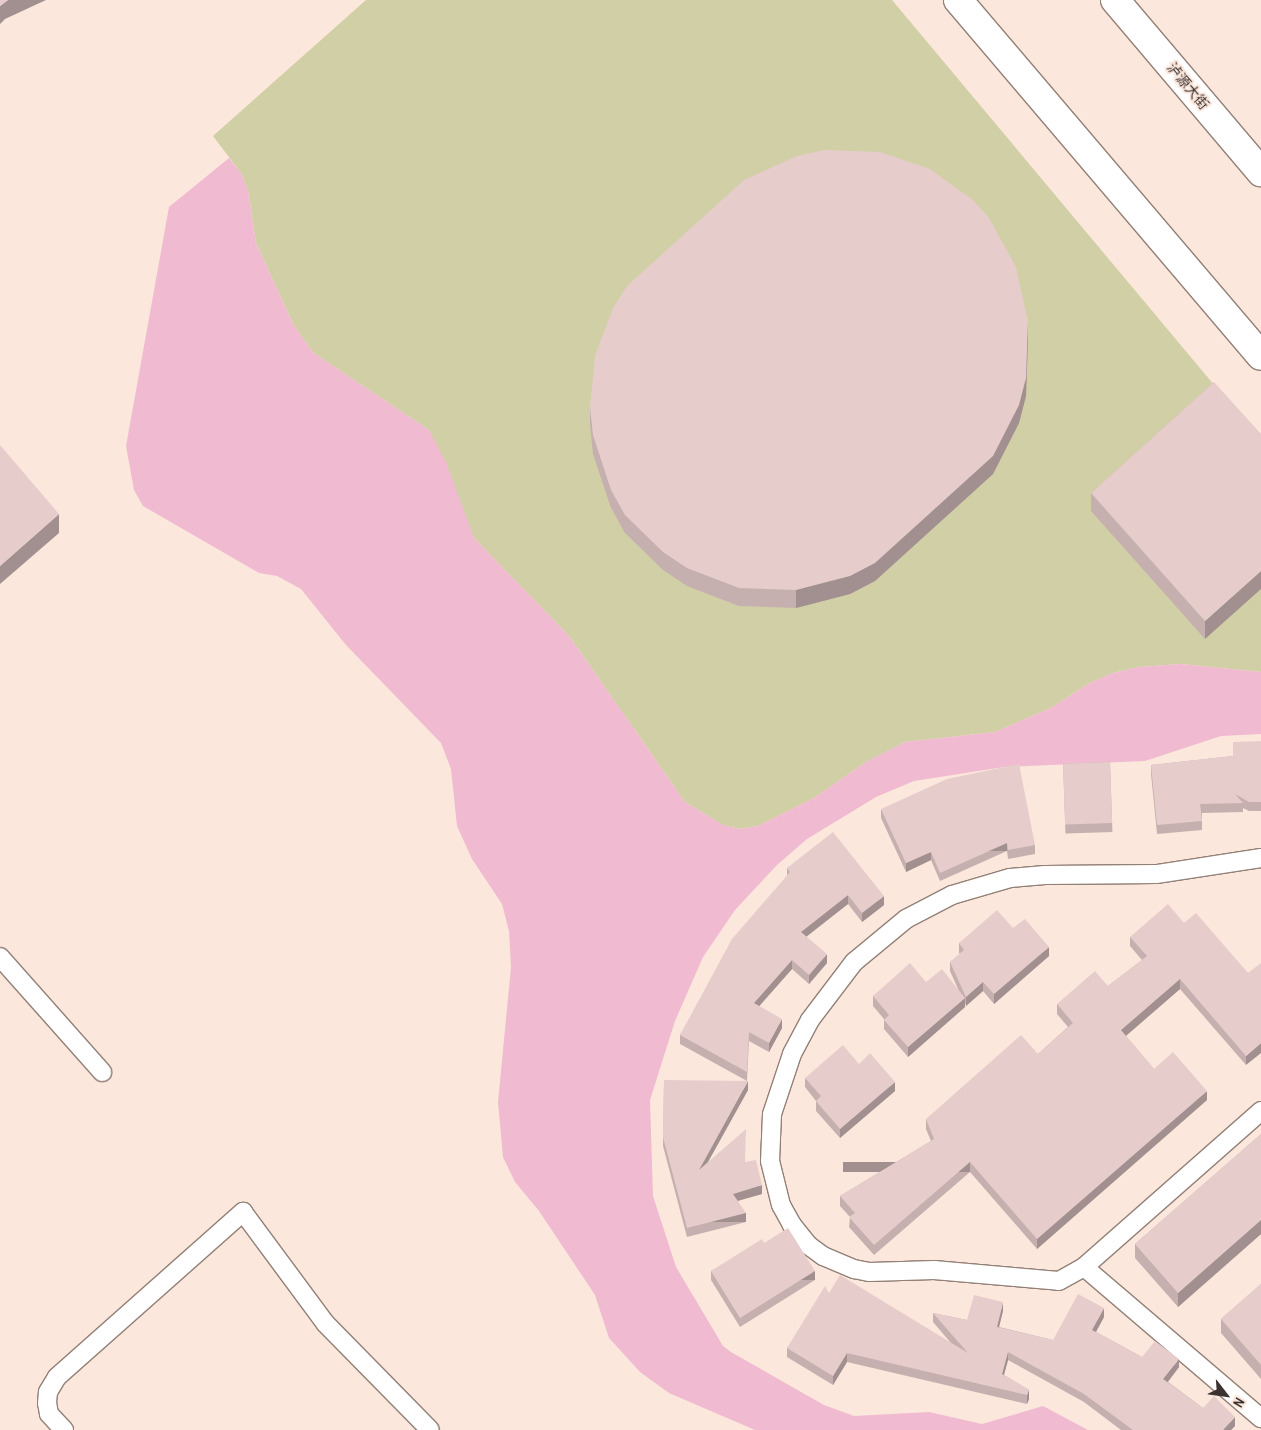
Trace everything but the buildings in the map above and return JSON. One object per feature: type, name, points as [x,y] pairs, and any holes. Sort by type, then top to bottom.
[{"type":"main road","points":[[958,0],[1261,356]]},
{"type":"main road","name":"泸源大街","points":[[1115,0],[1261,172]]},
{"type":"lane","points":[[1261,858],[1156,874],[1045,875],[1010,878],[952,895],[906,919],[854,962],[832,987],[792,1054],[772,1114],[770,1161],[781,1205],[792,1225],[808,1245],[823,1256],[870,1272],[934,1270],[1059,1281],[1084,1267],[1261,1111]]},
{"type":"lane","points":[[0,957],[102,1072]]},
{"type":"lane","points":[[64,1430],[50,1414],[47,1403],[48,1392],[57,1377],[243,1212],[326,1324],[430,1430]]},
{"type":"lane","points":[[1084,1267],[1261,1418]]},
{"type":"shaded area","points":[[366,0],[892,0],[1261,441],[1261,672],[1181,664],[1139,667],[1113,673],[1088,684],[1051,708],[995,732],[905,742],[866,762],[814,798],[758,826],[740,829],[723,825],[685,802],[569,636],[474,538],[429,430],[315,354],[309,347],[293,324],[256,243],[248,190],[241,173],[213,136]]},
{"type":"shaded area","points":[[229,158],[241,173],[248,190],[256,243],[293,324],[309,347],[315,354],[429,430],[446,462],[474,538],[569,636],[685,802],[723,825],[740,829],[758,826],[814,798],[866,762],[905,742],[995,732],[1051,708],[1088,684],[1113,673],[1139,667],[1181,664],[1261,672],[1261,734],[1221,736],[1145,761],[1004,767],[914,781],[876,797],[807,839],[777,865],[735,910],[703,957],[675,1021],[650,1100],[653,1196],[676,1267],[723,1346],[824,1405],[854,1416],[929,1412],[982,1424],[1043,1406],[1088,1430],[755,1430],[669,1393],[640,1372],[609,1338],[595,1295],[539,1211],[515,1182],[503,1157],[498,1102],[511,967],[509,931],[502,904],[472,859],[457,826],[451,769],[441,743],[346,645],[301,589],[277,576],[259,573],[143,506],[134,490],[126,446],[169,207]]}]
